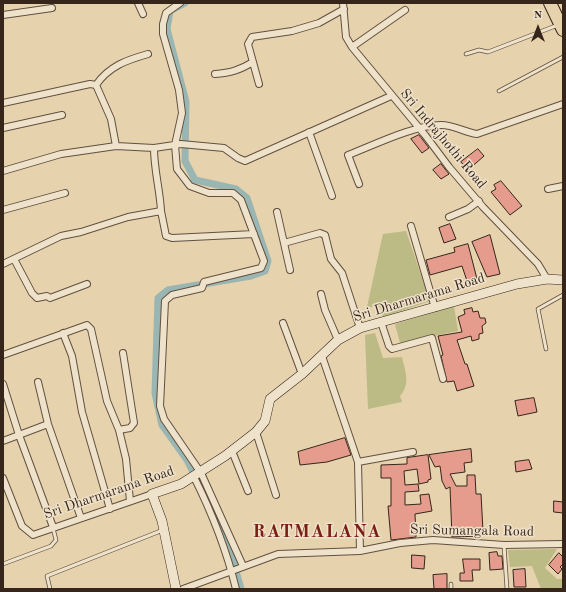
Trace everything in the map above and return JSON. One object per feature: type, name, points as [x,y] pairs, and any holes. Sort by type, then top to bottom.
[{"type":"highway","points":[[550,3],[562,27]]},
{"type":"highway","points":[[559,3],[563,12]]},
{"type":"street","points":[[138,3],[142,14]]},
{"type":"street","points":[[180,3],[166,13],[163,24],[164,34],[179,90],[182,114],[177,169],[190,186],[209,193],[233,193],[241,200],[264,261],[261,268],[172,295],[165,301],[160,406],[164,419],[197,475],[237,569],[236,589]]},
{"type":"street","points":[[259,84],[248,44],[252,37],[292,31],[319,23],[344,6]]},
{"type":"street","name":"Sri Indrajhothi Road","points":[[344,6],[346,37],[352,47],[479,201],[538,264],[547,279]]},
{"type":"street","points":[[3,15],[52,8]]},
{"type":"street","points":[[352,47],[405,10]]},
{"type":"street","points":[[96,84],[106,71],[129,59],[148,54]]},
{"type":"street","points":[[215,74],[230,73],[242,69],[253,62]]},
{"type":"street","points":[[3,103],[90,84],[96,84]]},
{"type":"street","points":[[96,84],[111,119],[116,146]]},
{"type":"street","points":[[3,171],[61,154],[116,146],[154,148],[190,144],[224,148],[245,161],[391,96]]},
{"type":"street","points":[[359,184],[348,155],[419,128],[441,125],[455,127],[466,133],[477,134],[563,104]]},
{"type":"street","points":[[3,128],[62,115]]},
{"type":"street","points":[[309,132],[332,196]]},
{"type":"street","points":[[154,148],[154,164],[166,236],[172,238],[254,234]]},
{"type":"street","points":[[548,189],[563,186]]},
{"type":"street","points":[[3,210],[65,193]]},
{"type":"street","points":[[449,217],[468,209],[479,201]]},
{"type":"street","points":[[3,264],[61,236],[80,232],[128,217],[161,211]]},
{"type":"street","points":[[277,212],[290,270]]},
{"type":"street","points":[[411,226],[435,308]]},
{"type":"street","points":[[284,243],[320,233],[325,235],[331,259],[342,273],[360,328]]},
{"type":"street","points":[[14,259],[32,294],[37,298],[47,296],[50,298],[87,284]]},
{"type":"street","name":"Sri Dharmarama Road","points":[[3,478],[22,526],[33,535],[181,484],[232,451],[256,432],[265,421],[270,399],[302,374],[338,340],[360,328],[518,284],[547,279],[563,280]]},
{"type":"street","points":[[321,294],[325,310],[338,340]]},
{"type":"street","points":[[381,322],[389,346],[392,349],[432,338],[443,379]]},
{"type":"street","points":[[283,323],[302,374]]},
{"type":"street","points":[[3,355],[87,325],[91,329],[107,400],[119,430],[126,459],[130,501]]},
{"type":"street","points":[[63,333],[72,356],[82,412],[110,509]]},
{"type":"street","points":[[119,430],[130,428],[134,423],[123,353]]},
{"type":"street","points":[[322,356],[358,462],[360,550]]},
{"type":"street","points":[[38,382],[48,424],[81,518]]},
{"type":"street","points":[[3,384],[19,435],[53,528]]},
{"type":"street","points":[[3,441],[48,424]]},
{"type":"street","points":[[256,432],[276,495]]},
{"type":"street","points":[[232,451],[248,491]]},
{"type":"street","points":[[358,462],[413,452]]},
{"type":"street","points":[[197,475],[237,569]]},
{"type":"street","points":[[152,494],[164,530],[176,589]]},
{"type":"street","name":"Sri Sumangala Road","points":[[183,589],[278,554],[360,550],[400,543],[433,540],[504,545],[563,544]]},
{"type":"lane","points":[[466,54],[479,50],[488,52],[562,27]]},
{"type":"lane","points":[[499,91],[563,57]]},
{"type":"lane","points":[[546,349],[538,309],[563,295]]},
{"type":"lane","points":[[3,564],[51,546],[56,540],[53,528]]},
{"type":"lane","points":[[50,589],[47,576],[164,530]]},
{"type":"lane","points":[[504,545],[507,589]]},
{"type":"lane","points":[[451,584],[451,589]]},
{"type":"shaded area","points":[[406,231],[430,301],[383,317],[380,307],[367,307],[383,234]]},
{"type":"shaded area","points":[[454,306],[458,331],[400,343],[395,324]]},
{"type":"shaded area","points":[[375,333],[383,358],[402,357],[406,372],[406,382],[400,396],[402,402],[368,409],[365,335]]},
{"type":"shaded area","points":[[557,549],[545,568],[557,579],[563,579],[563,589],[541,589],[532,566],[510,567],[508,550]]},
{"type":"building","points":[[419,135],[429,148],[422,153],[411,139]]},
{"type":"building","points":[[478,149],[484,156],[468,170],[461,162]]},
{"type":"building","points":[[441,164],[449,174],[441,179],[433,170]]},
{"type":"building","points":[[501,181],[522,206],[510,215],[491,192],[496,189],[494,185]]},
{"type":"building","points":[[450,224],[456,239],[444,243],[439,228]]},
{"type":"building","points":[[490,235],[500,274],[487,277],[472,242]]},
{"type":"building","points":[[468,244],[477,279],[468,284],[462,266],[430,275],[426,260],[455,252],[454,248]]},
{"type":"building","points":[[472,308],[473,312],[478,311],[480,318],[485,318],[486,323],[482,326],[483,333],[479,334],[479,339],[472,341],[471,336],[457,340],[474,386],[457,391],[454,381],[447,382],[441,356],[443,355],[438,336],[462,332],[458,317],[465,314],[464,310]]},
{"type":"building","points":[[534,398],[537,412],[518,416],[515,401]]},
{"type":"building","points":[[345,438],[351,455],[327,462],[300,465],[298,452]]},
{"type":"building","points":[[471,449],[472,462],[464,463],[465,472],[450,474],[456,486],[467,486],[467,475],[475,475],[476,494],[481,494],[483,531],[480,532],[480,536],[452,537],[450,487],[446,489],[442,481],[440,466],[435,467],[429,455]]},
{"type":"building","points":[[428,455],[431,479],[428,480],[428,482],[419,484],[417,469],[404,471],[405,485],[418,484],[419,491],[405,492],[405,505],[421,504],[420,495],[429,494],[432,511],[415,514],[416,537],[391,540],[388,506],[391,506],[391,478],[381,478],[381,465],[407,464],[407,458]]},
{"type":"building","points":[[529,460],[532,469],[516,472],[515,462]]},
{"type":"building","points":[[554,501],[563,502],[563,513],[554,512]]},
{"type":"building","points":[[497,552],[498,556],[502,556],[503,569],[490,570],[489,553]]},
{"type":"building","points":[[559,553],[563,557],[563,564],[560,567],[562,569],[558,574],[549,565]]},
{"type":"building","points":[[412,555],[425,556],[424,569],[412,568]]},
{"type":"building","points":[[463,559],[480,559],[480,570],[472,570],[473,581],[460,581],[460,573],[464,573]]},
{"type":"building","points":[[525,569],[526,587],[514,587],[513,570]]},
{"type":"building","points":[[447,574],[447,589],[434,589],[433,575]]},
{"type":"waterway","points":[[185,3],[170,11],[167,29],[186,102],[185,161],[195,180],[236,189],[247,198],[268,261],[265,271],[251,276],[168,290],[158,298],[155,393],[162,425],[187,460],[197,480]]},
{"type":"waterway","points":[[210,505],[227,539],[241,589]]},
{"type":"district","name":"RATMALANA","points":[[317,532]]}]
